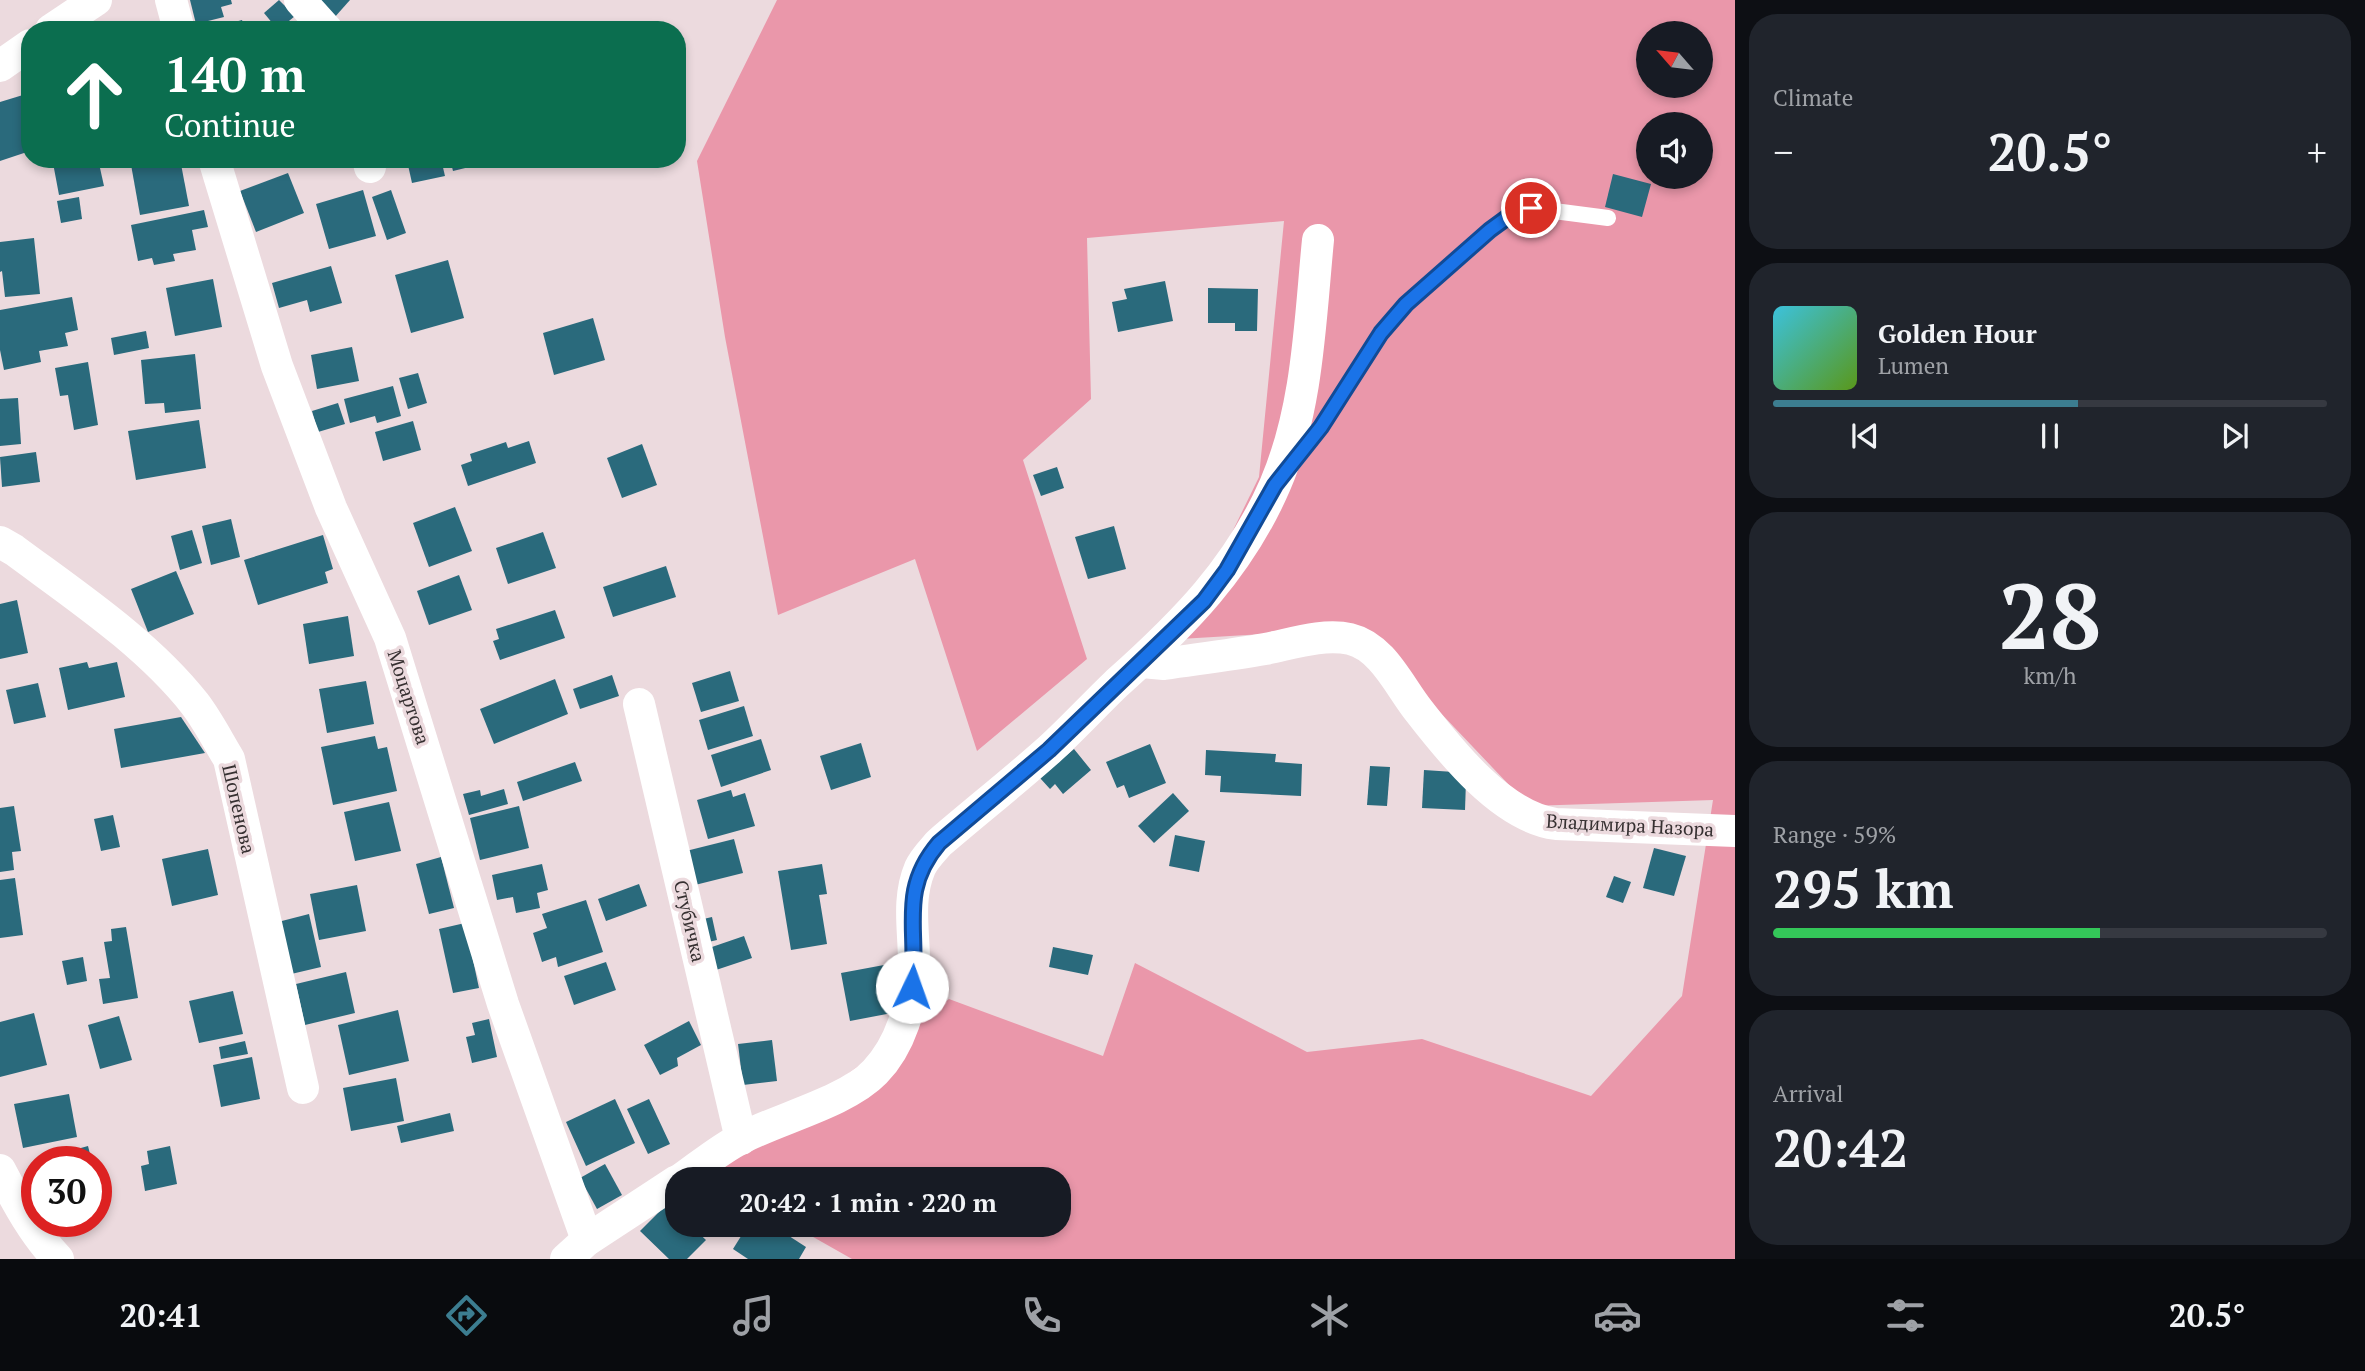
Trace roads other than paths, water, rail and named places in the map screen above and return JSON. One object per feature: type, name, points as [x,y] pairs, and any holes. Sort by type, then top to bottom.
[{"type":"street","points":[[64,21],[96,0]]},
{"type":"street","points":[[171,0],[177,21]]},
{"type":"street","points":[[300,0],[319,21]]},
{"type":"street","points":[[0,66],[21,51]]},
{"type":"street","name":"Моцартова","points":[[217,168],[278,366],[331,508],[390,638],[576,1250]]},
{"type":"street","points":[[699,1167],[741,1139],[823,1103],[874,1074],[897,1040],[906,1016],[914,968],[912,898],[920,867],[939,843],[1049,750],[1142,662],[1204,601],[1227,570],[1275,485],[1294,426],[1307,354],[1318,240]]},
{"type":"street","name":"Шопенова","points":[[0,542],[99,613],[154,662],[195,705],[229,760],[303,1088]]},
{"type":"street","name":"Владимира Назора","points":[[1142,662],[1164,664],[1323,638],[1351,639],[1375,652],[1419,712],[1464,763],[1500,798],[1530,819],[1556,824],[1735,831]]},
{"type":"street","name":"Стубичка","points":[[639,704],[741,1139]]},
{"type":"street","points":[[0,1171],[20,1209],[58,1259]]},
{"type":"street","points":[[576,1250],[665,1190]]},
{"type":"lane","points":[[1275,485],[1321,427],[1381,333],[1406,304],[1490,230],[1516,211],[1531,208],[1608,218]]}]
